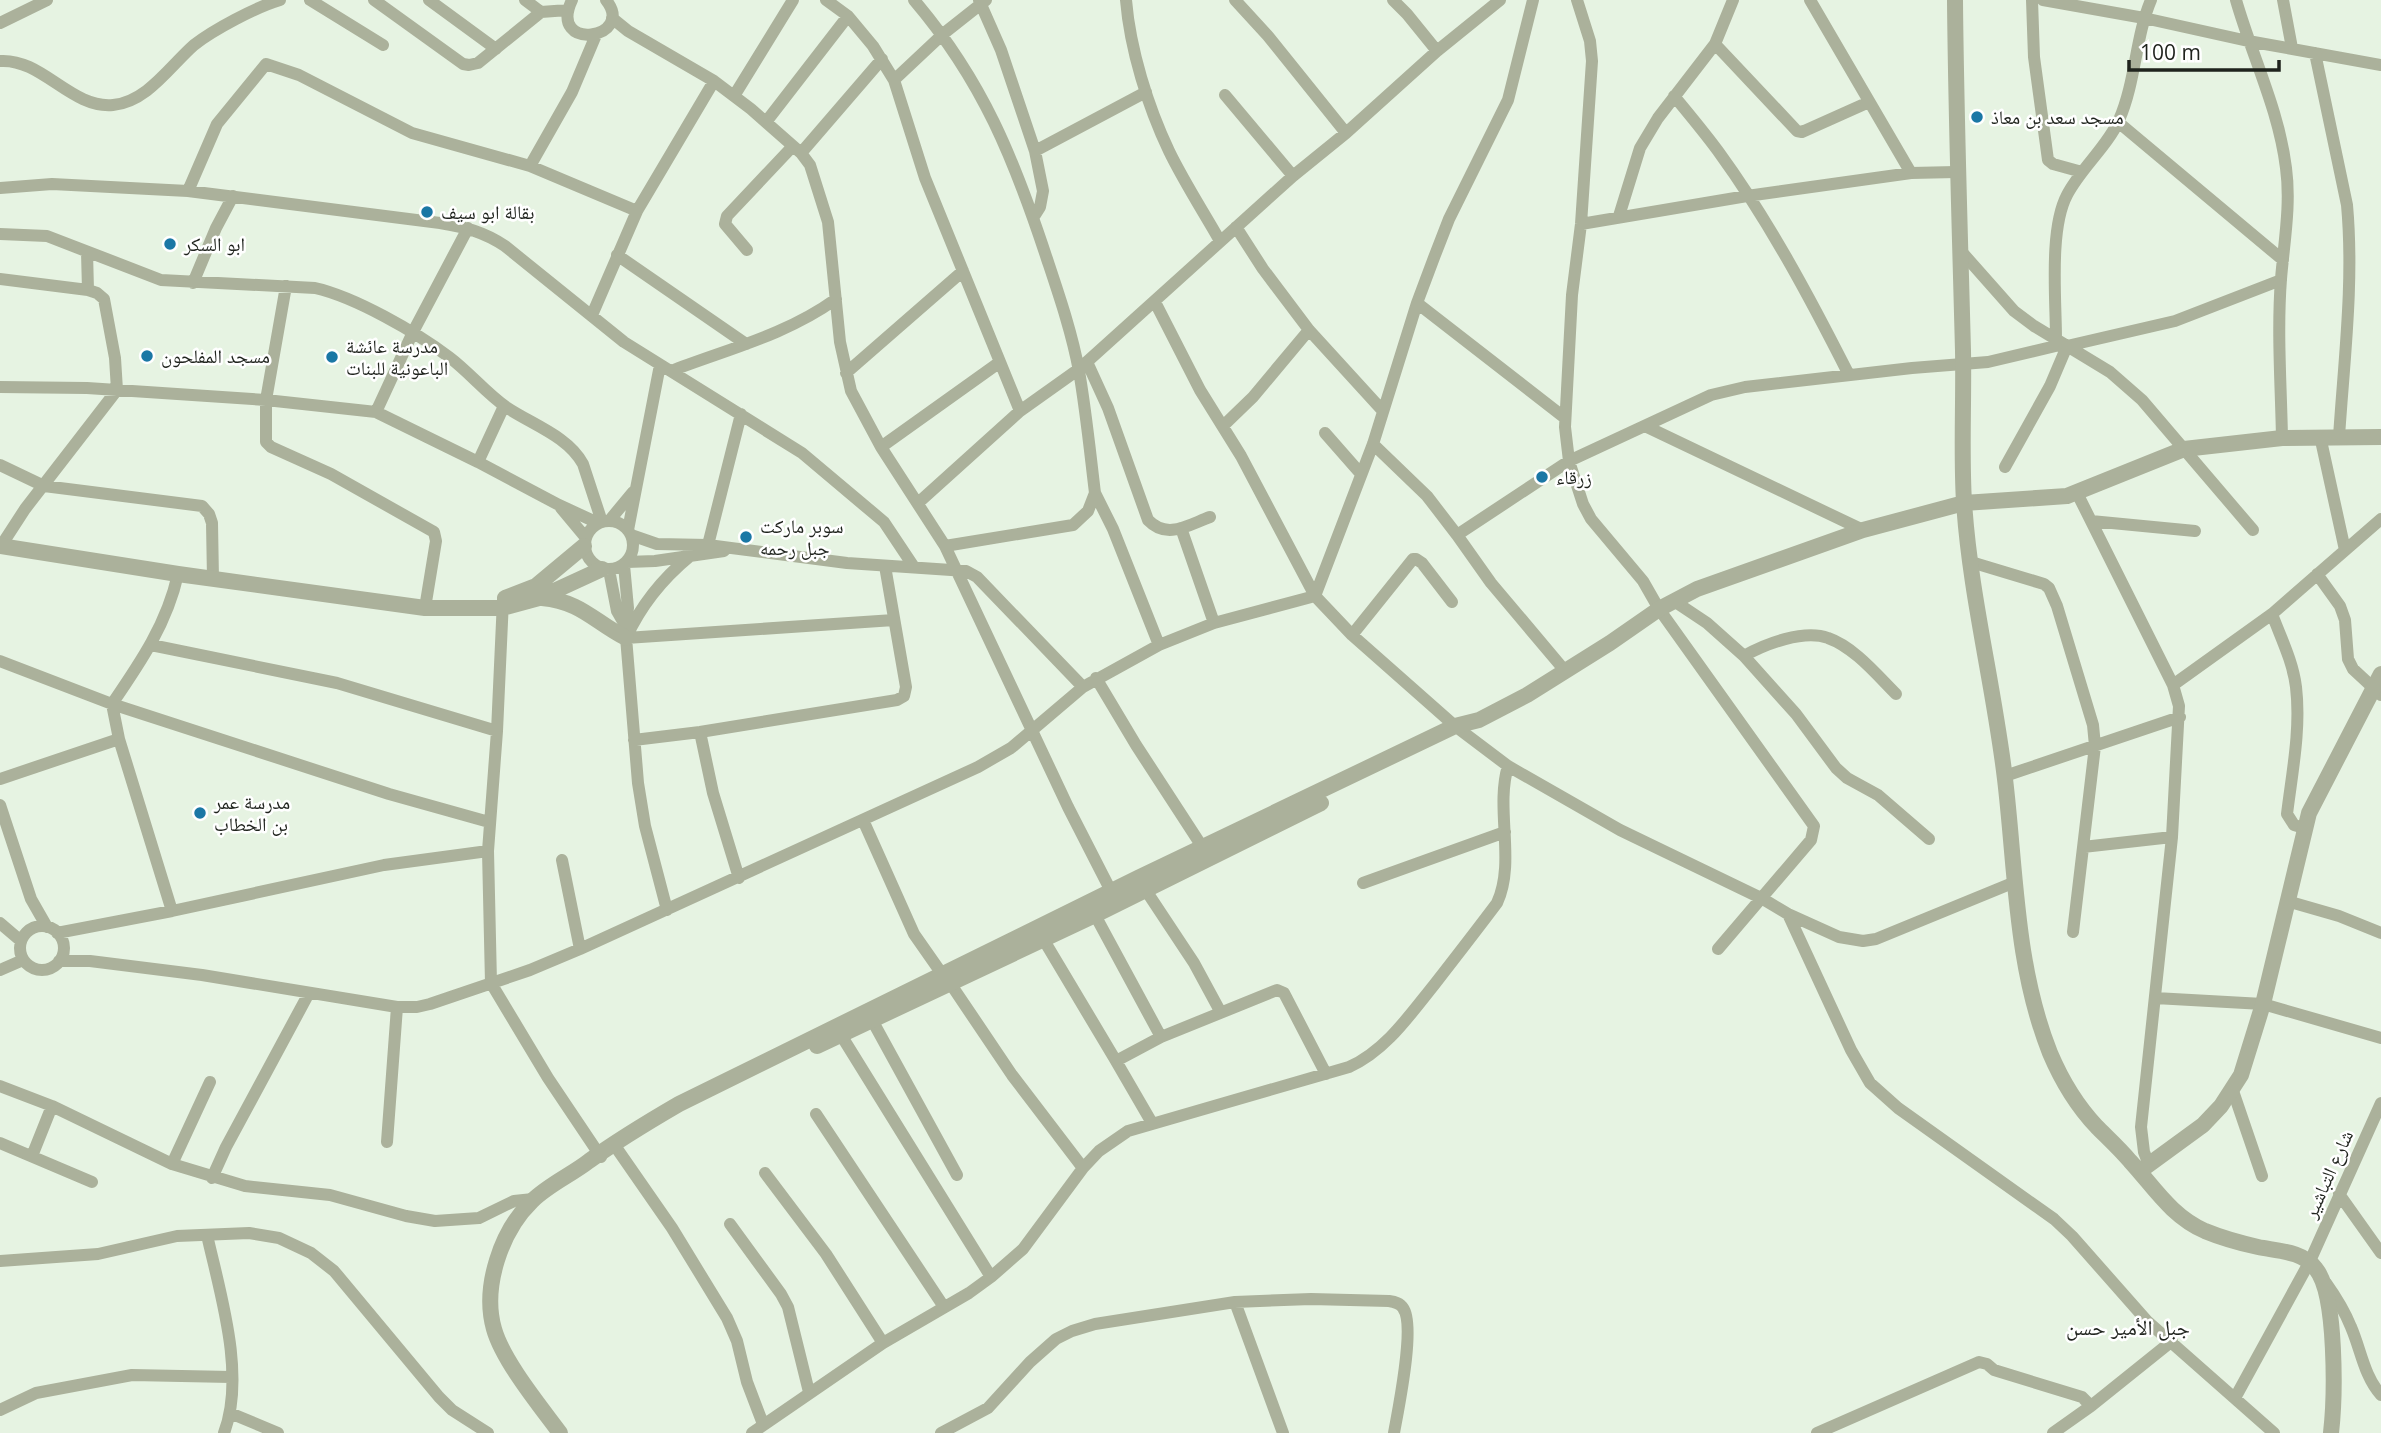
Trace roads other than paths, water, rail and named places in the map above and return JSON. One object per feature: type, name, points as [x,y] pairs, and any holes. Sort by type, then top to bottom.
[{"type":"street","points":[[0,23],[47,0]]},
{"type":"street","points":[[0,61],[15,61],[29,66],[89,101],[109,105],[121,104],[141,95],[196,44],[260,8],[280,0]]},
{"type":"street","points":[[310,0],[383,45]]},
{"type":"street","points":[[374,0],[463,64],[469,65],[478,63],[541,12],[570,5],[569,21],[575,30],[585,36],[596,36]]},
{"type":"street","points":[[429,0],[496,49]]},
{"type":"street","points":[[526,0],[541,12]]},
{"type":"street","points":[[530,166],[572,92],[596,36],[606,29],[612,18],[606,0]]},
{"type":"street","points":[[734,96],[793,0]]},
{"type":"street","points":[[826,0],[848,16],[882,59],[894,80],[925,178],[1020,411]]},
{"type":"street","points":[[914,0],[943,34],[996,124],[1033,218],[1083,366],[1108,408],[1148,520],[1157,529],[1165,531],[1210,517]]},
{"type":"street","points":[[1126,0],[1128,23],[1146,92],[1171,154],[1220,241]]},
{"type":"street","points":[[1235,0],[1268,36],[1346,133]]},
{"type":"street","points":[[1392,0],[1408,14],[1437,51]]},
{"type":"street","points":[[918,503],[1020,411],[1083,366],[1293,176],[1500,0]]},
{"type":"street","points":[[1315,596],[1373,444],[1417,303],[1449,219],[1508,100],[1533,0]]},
{"type":"street","points":[[1577,0],[1590,41],[1592,61],[1581,224],[1572,295],[1565,418],[1569,461],[1583,505],[1591,519],[1666,605],[1814,826],[1811,840],[1718,949]]},
{"type":"street","points":[[1619,216],[1640,148],[1674,96],[1715,44],[1733,0]]},
{"type":"street","points":[[1810,0],[1911,173]]},
{"type":"street","points":[[1955,0],[1964,503],[2005,776],[2026,971],[2038,1019],[2052,1057],[2079,1105],[2094,1124],[2144,1168],[2170,1208],[2191,1224],[2228,1239],[2291,1253],[2310,1261],[2337,1297],[2352,1329],[2363,1364],[2381,1395]]},
{"type":"street","points":[[2032,0],[2034,57],[2048,160],[2053,164],[2082,172]]},
{"type":"street","points":[[2043,0],[2381,65]]},
{"type":"street","points":[[2005,467],[2050,386],[2063,343],[2058,224],[2060,210],[2067,194],[2118,122],[2130,89],[2144,18],[2151,0]]},
{"type":"street","points":[[2236,0],[2281,136],[2289,194],[2281,280],[2282,438]]},
{"type":"street","points":[[2283,0],[2291,48]]},
{"type":"street","points":[[894,80],[943,34],[983,2],[1035,151],[1043,191],[1040,206],[1033,218]]},
{"type":"street","points":[[766,122],[848,16]]},
{"type":"street","points":[[612,18],[628,31],[714,80],[766,122],[810,165],[828,222],[840,342],[851,391],[881,447],[945,546],[1032,732],[1114,897]]},
{"type":"street","points":[[1715,44],[1797,131],[1802,132],[1869,102]]},
{"type":"street","points":[[2315,53],[2347,205],[2349,229],[2339,437]]},
{"type":"street","points":[[747,250],[725,224],[727,216],[797,150],[882,59]]},
{"type":"street","points":[[188,191],[217,124],[266,64],[307,79],[412,133],[530,166],[637,211]]},
{"type":"street","points":[[592,315],[637,211],[714,80]]},
{"type":"street","points":[[1035,151],[1146,92]]},
{"type":"street","points":[[1225,95],[1293,176]]},
{"type":"street","points":[[1674,96],[1718,151],[1747,195],[1810,298],[1849,375]]},
{"type":"street","points":[[2118,122],[2283,260]]},
{"type":"street","points":[[1581,224],[1747,195],[1911,173],[1956,172]]},
{"type":"street","points":[[0,188],[52,184],[188,191],[468,228],[488,235],[624,342],[802,453],[877,515],[889,528],[914,567]]},
{"type":"street","points":[[193,283],[233,196]]},
{"type":"street","points":[[1236,227],[1263,269],[1309,330],[1382,410]]},
{"type":"street","points":[[376,412],[413,332],[468,228]]},
{"type":"street","points":[[0,234],[47,236],[148,276],[174,282],[286,286],[315,288],[335,293],[413,332],[450,358],[504,406],[551,434],[580,457],[603,522]]},
{"type":"street","points":[[1960,250],[2014,311],[2127,385],[2253,530]]},
{"type":"street","points":[[87,252],[88,290]]},
{"type":"street","points":[[617,255],[746,344]]},
{"type":"street","points":[[846,373],[963,271]]},
{"type":"street","points":[[0,279],[88,290],[100,294],[105,304],[115,358],[117,390],[25,509],[0,546],[425,608],[554,599],[583,609],[626,632],[894,620]]},
{"type":"street","points":[[1458,536],[1569,461],[1711,395],[1849,375],[1988,362],[2063,343],[2175,321],[2281,280]]},
{"type":"street","points":[[286,286],[266,400],[266,439],[269,445],[331,474],[436,534],[425,608]]},
{"type":"street","points":[[666,368],[746,344],[799,322],[836,299]]},
{"type":"street","points":[[1155,302],[1200,390],[1223,426],[1315,596],[1352,635],[1459,730],[1508,766],[1620,830],[1839,937],[1863,941],[1876,939],[2015,882]]},
{"type":"street","points":[[1417,303],[1565,418]]},
{"type":"street","points":[[1223,426],[1253,397],[1309,330]]},
{"type":"street","points":[[881,447],[1000,362]]},
{"type":"street","points":[[1083,366],[1095,493],[1124,553],[1159,645]]},
{"type":"street","points":[[666,368],[634,491],[630,532],[633,549],[626,563],[626,632],[634,740],[645,826],[667,910]]},
{"type":"street","points":[[0,387],[117,390],[266,400],[376,412],[559,505],[603,522],[616,522],[630,532],[657,544],[708,545],[809,559],[955,569],[977,577],[1083,687]]},
{"type":"street","points":[[478,462],[504,406]]},
{"type":"street","points":[[708,545],[741,414]]},
{"type":"street","points":[[1645,426],[1863,530]]},
{"type":"street","points":[[1325,433],[1361,474]]},
{"type":"street","points":[[2320,436],[2345,550]]},
{"type":"street","points":[[838,1030],[872,1020],[946,979],[1094,915],[1114,897],[1145,888],[1479,720],[1566,672],[1666,605],[1697,589],[1863,530],[1964,503],[2057,498],[2077,493],[2184,449],[2282,438],[2381,437]]},
{"type":"street","points":[[1373,444],[1427,496],[1491,583],[1566,672]]},
{"type":"street","points":[[0,465],[44,486],[202,506],[212,523],[213,579]]},
{"type":"street","points":[[503,603],[536,586],[585,542],[634,491]]},
{"type":"street","points":[[945,546],[1073,525],[1088,511],[1095,493]]},
{"type":"street","points":[[2077,493],[2178,696],[2180,718],[2172,836],[2141,1127],[2144,1168]]},
{"type":"street","points":[[559,505],[585,542],[590,561],[606,570],[617,611],[626,632]]},
{"type":"street","points":[[2173,685],[2272,614],[2381,519]]},
{"type":"street","points":[[2091,521],[2194,531]]},
{"type":"street","points":[[1181,528],[1214,623]]},
{"type":"street","points":[[539,598],[626,563],[734,548]]},
{"type":"street","points":[[626,632],[652,593],[690,556]]},
{"type":"street","points":[[1352,635],[1413,559],[1422,563],[1452,602]]},
{"type":"street","points":[[1971,562],[2044,584],[2049,588],[2057,606],[2093,725],[2095,746],[2073,932]]},
{"type":"street","points":[[634,740],[897,700],[904,696],[906,687],[885,566]]},
{"type":"street","points":[[2144,1168],[2203,1125],[2232,1091],[2249,1053],[2263,1003],[2304,828],[2314,802],[2379,686],[2353,669],[2348,659],[2340,606],[2317,573]]},
{"type":"street","points":[[172,911],[119,739],[112,704],[152,645],[170,603],[178,574]]},
{"type":"street","points":[[62,954],[90,961],[202,975],[397,1007],[417,1007],[530,970],[580,949],[978,767],[1032,732],[1096,678],[1159,645],[1214,623],[1315,596]]},
{"type":"street","points":[[503,603],[488,851],[491,983],[597,1157]]},
{"type":"street","points":[[1666,605],[1707,623],[1744,656],[1796,714],[1836,768],[1854,783],[1878,795],[1929,839]]},
{"type":"street","points":[[2272,614],[2296,686],[2296,732],[2287,814],[2294,825],[2304,828]]},
{"type":"street","points":[[1744,656],[1765,644],[1795,637],[1824,636],[1853,653],[1896,694]]},
{"type":"street","points":[[152,645],[337,683],[497,731]]},
{"type":"street","points":[[0,661],[112,704],[389,794],[489,822]]},
{"type":"street","points":[[1096,678],[1203,848]]},
{"type":"street","points":[[2005,776],[2180,718]]},
{"type":"street","points":[[560,1433],[505,1354],[492,1317],[492,1290],[501,1251],[516,1220],[533,1199],[679,1104],[1114,897],[1203,848],[1459,730]]},
{"type":"street","points":[[700,732],[713,793],[739,878]]},
{"type":"street","points":[[0,779],[119,739]]},
{"type":"street","points":[[752,1433],[883,1343],[991,1277],[1023,1249],[1083,1168],[1111,1141],[1128,1131],[1152,1123],[1326,1074],[1364,1060],[1390,1038],[1490,912],[1502,889],[1505,832],[1503,786],[1508,766]]},
{"type":"street","points":[[0,805],[31,899],[52,930],[62,954]]},
{"type":"street","points":[[863,820],[914,934],[1012,1075],[1083,1168]]},
{"type":"street","points":[[1363,883],[1505,832]]},
{"type":"street","points":[[2083,847],[2172,836]]},
{"type":"street","points":[[24,937],[36,927],[52,930],[172,911],[384,865],[488,851]]},
{"type":"street","points":[[562,860],[580,949]]},
{"type":"street","points":[[1145,888],[1194,963],[1220,1011]]},
{"type":"street","points":[[31,899],[20,951],[23,960],[37,969],[45,970],[62,954]]},
{"type":"street","points":[[2287,901],[2339,916],[2381,933]]},
{"type":"street","points":[[1788,914],[1851,1050],[1870,1083],[1898,1108],[2054,1219],[2147,1321],[2274,1433]]},
{"type":"street","points":[[1094,915],[1161,1037]]},
{"type":"street","points":[[0,923],[24,937]]},
{"type":"street","points":[[1042,937],[1152,1123]]},
{"type":"street","points":[[0,970],[23,960]]},
{"type":"street","points":[[1116,1060],[1220,1011],[1281,990],[1326,1074]]},
{"type":"street","points":[[212,1178],[309,993]]},
{"type":"street","points":[[2155,998],[2263,1003],[2381,1038]]},
{"type":"street","points":[[387,1143],[386,1127],[397,1007]]},
{"type":"street","points":[[872,1020],[957,1175]]},
{"type":"street","points":[[838,1030],[991,1277]]},
{"type":"street","points":[[172,1164],[210,1082]]},
{"type":"street","points":[[0,1086],[52,1106],[172,1164],[212,1178],[259,1188],[330,1195],[406,1216],[435,1221],[479,1218],[514,1201],[533,1199]]},
{"type":"street","points":[[2232,1091],[2262,1176]]},
{"type":"street","name":"شارع التباشير","points":[[2235,1398],[2310,1261],[2381,1103]]},
{"type":"street","points":[[32,1156],[52,1106]]},
{"type":"street","points":[[816,1114],[944,1307]]},
{"type":"street","points":[[0,1143],[92,1182]]},
{"type":"street","points":[[615,1145],[672,1227],[727,1318],[763,1424]]},
{"type":"street","points":[[765,1173],[827,1254],[883,1343]]},
{"type":"street","points":[[2339,1194],[2381,1253]]},
{"type":"street","points":[[730,1224],[788,1307],[809,1392]]},
{"type":"street","points":[[0,1261],[98,1254],[177,1236],[249,1233],[291,1244],[323,1261],[348,1285],[439,1398],[488,1433]]},
{"type":"street","points":[[207,1235],[225,1315],[231,1377],[230,1413],[224,1433]]},
{"type":"street","points":[[2323,1279],[2329,1300],[2335,1398],[2331,1433]]},
{"type":"street","points":[[941,1433],[988,1408],[1044,1348],[1072,1331],[1095,1324],[1235,1302],[1311,1299],[1389,1301],[1400,1305],[1408,1317],[1409,1330],[1394,1433]]},
{"type":"street","points":[[1235,1302],[1283,1433]]},
{"type":"street","points":[[2053,1433],[2172,1341]]},
{"type":"street","points":[[1817,1433],[1979,1362],[2009,1375],[2082,1397],[2091,1406]]},
{"type":"street","points":[[0,1410],[36,1393],[132,1375],[231,1377]]},
{"type":"street","points":[[230,1413],[278,1433]]},
{"type":"place","name":"مسجد سعد بن معاذ","points":[[1977,117]]},
{"type":"place","name":"بقالة ابو سيف","points":[[427,212]]},
{"type":"place","name":"ابو السكر","points":[[170,244]]},
{"type":"place","name":"مسجد المفلحون","points":[[147,356]]},
{"type":"place","name":"مدرسة عائشة الباعونية للبنات","points":[[332,357]]},
{"type":"place","name":"زرقاء","points":[[1542,477]]},
{"type":"place","name":"سوبر ماركت جبل رحمه","points":[[746,537]]},
{"type":"place","name":"مدرسة عمر بن الخطاب","points":[[200,813]]},
{"type":"district","name":"جبل الأمير حسن","points":[[2128,1327]]}]
